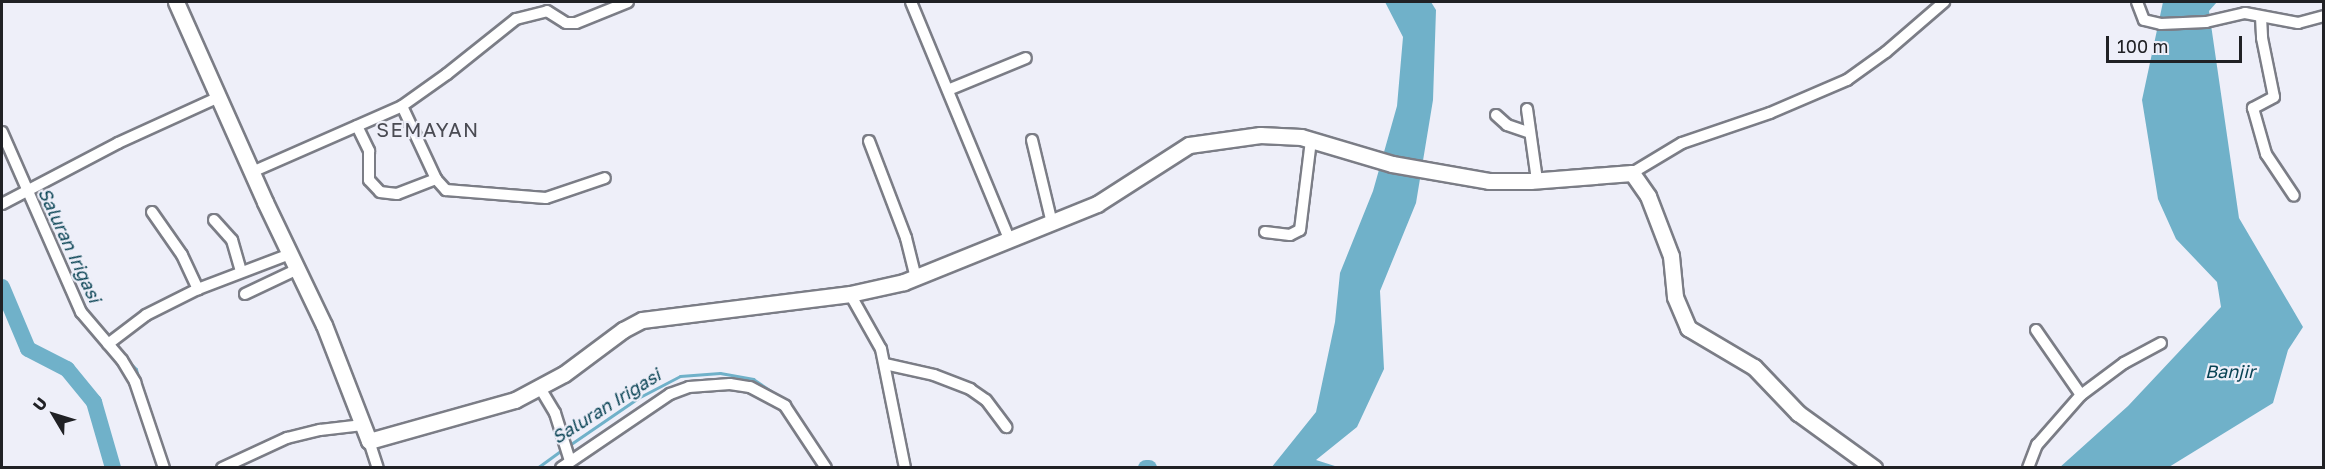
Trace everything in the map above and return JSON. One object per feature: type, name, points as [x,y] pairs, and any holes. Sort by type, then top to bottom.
[{"type":"street","points":[[176,2],[324,325],[378,468]]},
{"type":"street","points":[[252,172],[402,106],[447,74],[516,19],[548,11],[566,23],[576,23],[628,2]]},
{"type":"street","points":[[911,2],[1009,239]]},
{"type":"street","points":[[369,441],[515,400],[540,388],[590,357],[623,330],[642,320],[850,294],[916,278],[1096,204],[1171,155],[1200,141],[1260,135],[1311,140],[1403,166],[1489,181],[1632,173],[1682,143],[1770,113],[1847,80],[1886,52],[1944,2]]},
{"type":"street","points":[[2137,2],[2144,20],[2152,23],[2206,22],[2235,14],[2302,23],[2324,16]]},
{"type":"street","points":[[2262,17],[2262,38],[2274,97],[2253,108],[2266,154],[2294,196]]},
{"type":"street","points":[[948,90],[1026,58]]},
{"type":"street","points":[[2,204],[118,143],[219,97]]},
{"type":"street","points":[[402,106],[436,179],[443,188],[450,191],[546,198],[605,177]]},
{"type":"street","points":[[1527,109],[1537,180]]},
{"type":"street","points":[[1496,115],[1507,125],[1530,133]]},
{"type":"street","points":[[357,126],[369,151],[369,180],[380,192],[397,194],[436,179]]},
{"type":"street","points":[[2,132],[32,188],[78,306],[110,341],[135,382],[164,468]]},
{"type":"street","points":[[1265,232],[1290,235],[1300,230],[1311,140]]},
{"type":"street","points":[[869,141],[906,238],[916,278]]},
{"type":"street","points":[[1032,141],[1052,223]]},
{"type":"street","points":[[1632,173],[1648,196],[1671,256],[1675,297],[1688,328],[1754,367],[1797,413],[1874,468]]},
{"type":"street","points":[[152,212],[182,255],[198,290]]},
{"type":"street","points":[[214,220],[233,243],[241,272]]},
{"type":"street","points":[[110,341],[146,315],[198,290],[290,254]]},
{"type":"street","points":[[245,294],[298,269]]},
{"type":"street","points":[[850,294],[874,333],[885,364],[905,468]]},
{"type":"street","points":[[2036,330],[2081,395]]},
{"type":"street","points":[[2028,468],[2037,445],[2081,395],[2124,363],[2161,343]]},
{"type":"street","points":[[885,364],[934,375],[970,389],[987,399],[1006,427]]},
{"type":"street","points":[[540,388],[555,413],[566,464],[670,394],[689,387],[730,384],[750,387],[785,406],[826,468]]},
{"type":"street","points":[[222,468],[287,438],[320,430],[363,425]]},
{"type":"water","points":[[1385,2],[1431,2],[1436,10],[1433,100],[1416,203],[1380,291],[1384,369],[1357,427],[1316,460],[1338,467],[1271,468],[1316,412],[1335,322],[1340,273],[1373,191],[1397,106],[1403,37]]},
{"type":"water","name":"Banjir","points":[[2163,2],[2217,2],[2209,11],[2239,218],[2303,327],[2288,350],[2273,403],[2169,467],[2059,468],[2128,406],[2221,307],[2217,282],[2176,239],[2158,199],[2142,100]]},
{"type":"waterway","points":[[2,287],[28,349],[67,369],[94,402],[113,468]]},
{"type":"waterway","name":"Saluran Irigasi","points":[[128,361],[136,369],[139,381]]},
{"type":"waterway","name":"Saluran Irigasi","points":[[568,446],[638,398],[680,376],[720,373],[753,379],[786,401]]},
{"type":"waterway","name":"Saluran Irigasi","points":[[537,468],[562,450]]},
{"type":"district","name":"SEMAYAN","points":[[428,129]]}]
